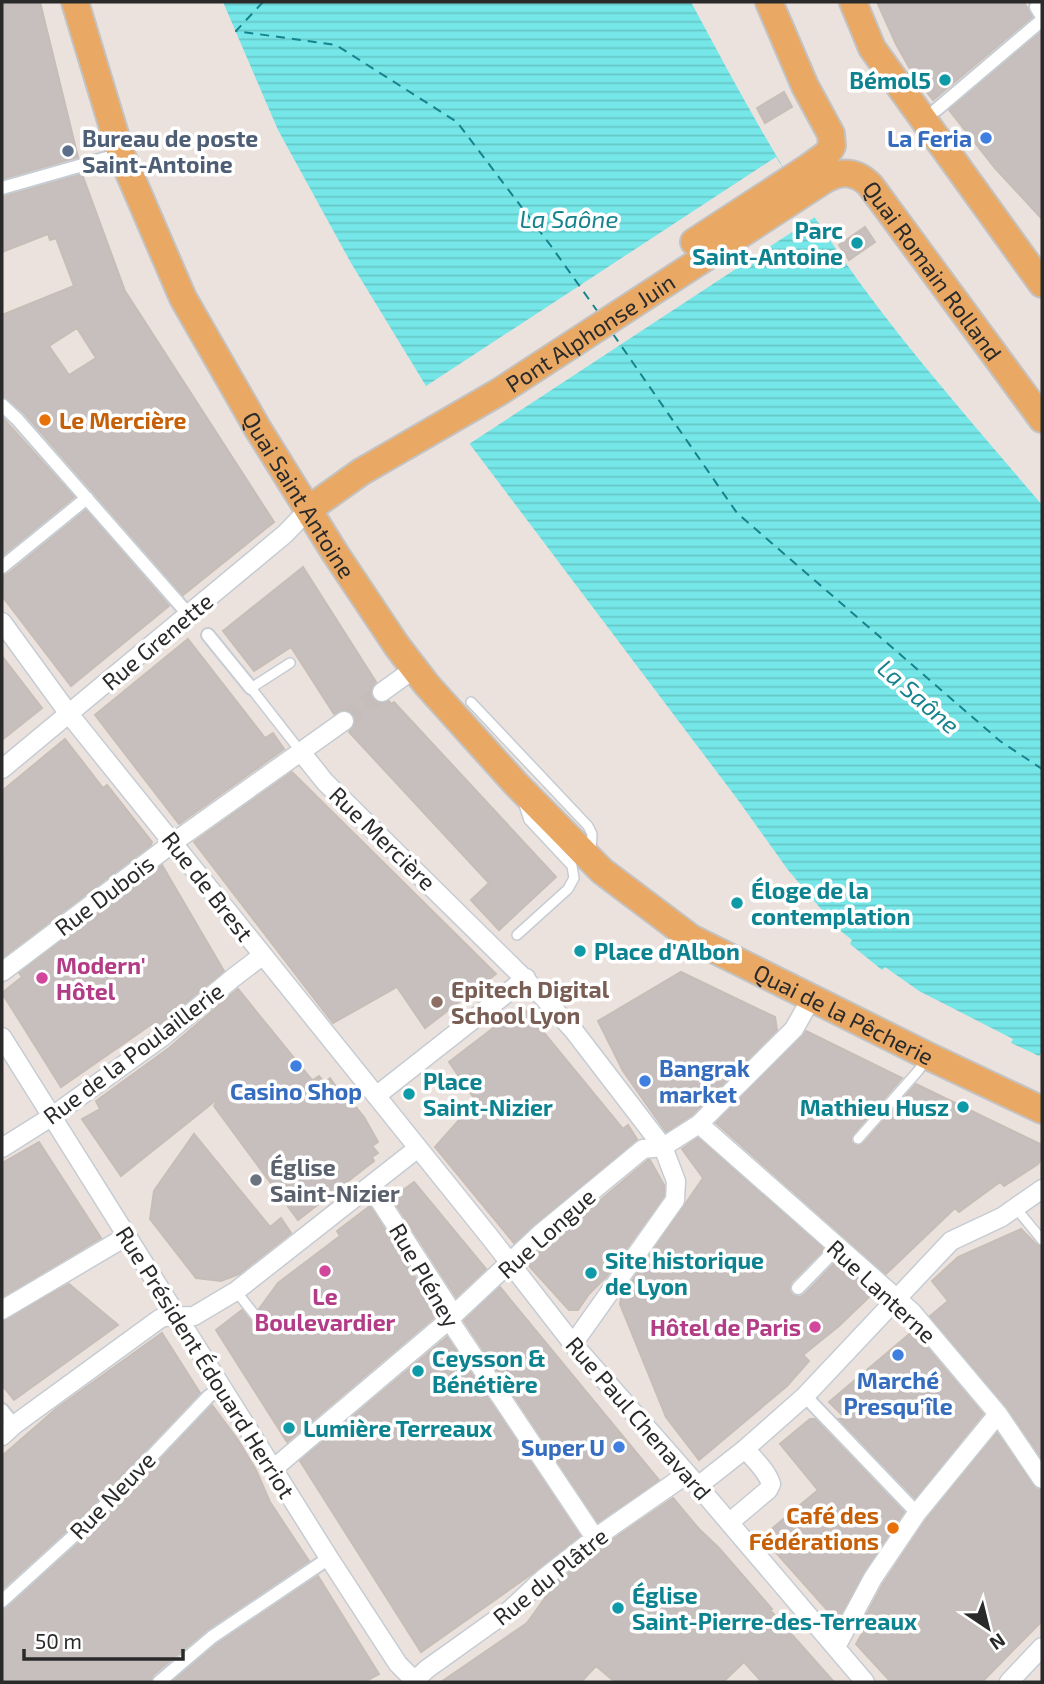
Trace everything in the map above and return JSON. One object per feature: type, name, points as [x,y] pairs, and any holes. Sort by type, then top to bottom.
[{"type":"main road","name":"Quai Saint Antoine","points":[[75,2],[121,153],[183,298],[258,429],[342,563],[414,669],[549,802],[591,860],[650,908]]},
{"type":"main road","points":[[769,2],[805,86],[831,134],[832,146],[827,154],[796,187]]},
{"type":"main road","points":[[853,2],[872,48],[1042,284]]},
{"type":"main road","name":"Quai Romain Rolland","points":[[796,187],[845,173],[860,176],[1042,419]]},
{"type":"main road","name":"Pont Alphonse Juin","points":[[309,509],[374,464],[499,391],[796,187]]},
{"type":"main road","name":"Quai de la Pêcherie","points":[[650,908],[691,938],[1042,1110]]},
{"type":"street","points":[[936,110],[1039,10]]},
{"type":"street","points":[[2,188],[121,153]]},
{"type":"street","points":[[2,405],[189,615]]},
{"type":"street","points":[[2,567],[87,498]]},
{"type":"street","name":"Rue Grenette","points":[[2,769],[285,534],[309,509]]},
{"type":"street","name":"Rue de Brest","points":[[2,622],[69,714],[418,1148]]},
{"type":"street","name":"Rue Mercière","points":[[208,635],[256,685]]},
{"type":"street","points":[[382,692],[414,669]]},
{"type":"street","name":"Rue Dubois","points":[[2,972],[174,842],[344,721]]},
{"type":"street","name":"Rue Mercière","points":[[301,752],[325,782],[526,978]]},
{"type":"street","name":"Rue de la Poulaillerie","points":[[2,1148],[51,1117],[162,1038],[263,955]]},
{"type":"street","points":[[376,1096],[526,978],[570,1026],[663,1147],[676,1181],[675,1200],[573,1344]]},
{"type":"street","name":"Rue Longue","points":[[273,1469],[450,1318],[511,1264],[540,1234],[643,1149],[663,1147],[699,1124],[794,1029],[811,999]]},
{"type":"street","name":"Rue Président Édouard Herriot","points":[[2,1037],[329,1558],[397,1664],[415,1682]]},
{"type":"street","name":"Rue Lanterne","points":[[699,1124],[912,1312],[998,1414],[1042,1479]]},
{"type":"street","points":[[2,1410],[8,1431],[163,1317],[194,1316],[236,1291],[418,1148]]},
{"type":"street","name":"Rue Paul Chenavard","points":[[418,1148],[573,1344],[730,1522],[865,1682]]},
{"type":"street","name":"Rue Pléney","points":[[371,1187],[448,1306],[450,1318],[595,1538]]},
{"type":"street","name":"Rue du Plâtre","points":[[415,1682],[427,1669],[511,1609],[544,1578],[595,1538],[745,1448],[805,1396],[951,1241],[1002,1217],[1042,1189]]},
{"type":"street","points":[[2,1310],[127,1236]]},
{"type":"street","points":[[798,1287],[837,1248]]},
{"type":"street","name":"Rue Neuve","points":[[2,1601],[90,1521],[208,1397],[221,1387]]},
{"type":"street","points":[[805,1396],[917,1513]]},
{"type":"street","points":[[836,1647],[873,1578],[917,1513],[998,1414]]},
{"type":"street","points":[[730,1522],[768,1490],[771,1484],[770,1479],[745,1448]]},
{"type":"street","points":[[159,1682],[212,1637],[329,1558]]},
{"type":"street","points":[[1009,1682],[1042,1647]]},
{"type":"lane","points":[[256,685],[290,663]]},
{"type":"lane","name":"Rue Mercière","points":[[256,685],[301,752]]},
{"type":"lane","points":[[471,702],[527,779],[529,820],[572,866],[574,878],[568,889],[517,935]]},
{"type":"lane","points":[[549,802],[583,821],[592,834],[591,860]]},
{"type":"lane","points":[[858,1139],[928,1056]]},
{"type":"lane","points":[[1015,1207],[1042,1240]]},
{"type":"lane","points":[[236,1291],[265,1328]]},
{"type":"water","name":"La Saône","points":[[223,2],[691,2],[778,158],[859,282],[910,348],[1042,505],[1042,1052],[1039,1056],[1011,1043],[1013,1039],[919,991],[885,967],[882,970],[850,944],[852,940],[837,928],[788,870],[426,386],[351,263],[278,130]]},
{"type":"pier","points":[[776,157],[815,217],[466,446],[423,388]]},
{"type":"building","points":[[2,2],[40,2],[78,157],[2,179]]},
{"type":"building","points":[[877,2],[1024,2],[1032,17],[933,100],[914,76]]},
{"type":"building","points":[[1042,31],[1042,219],[995,168],[949,110]]},
{"type":"building","points":[[784,92],[792,107],[765,123],[757,108]]},
{"type":"building","points":[[82,174],[125,291],[274,522],[183,595],[24,413],[2,396],[2,315],[74,286],[56,238],[50,240],[48,234],[2,252],[2,197]],"holes":[[[77,328],[96,358],[69,375],[49,346]]]},
{"type":"building","name":"Parc Saint-Antoine","points":[[865,227],[875,242],[849,260],[839,245]]},
{"type":"building","points":[[2,417],[74,497],[2,556]]},
{"type":"building","points":[[86,510],[169,606],[71,686],[2,596],[2,576],[8,574]]},
{"type":"building","points":[[303,567],[376,682],[371,688],[373,699],[382,703],[394,702],[556,877],[499,930],[471,900],[489,883],[349,732],[355,725],[353,714],[344,710],[334,714],[291,647],[254,671],[223,631]]},
{"type":"building","points":[[188,639],[265,738],[273,733],[284,749],[179,824],[95,715]]},
{"type":"building","points":[[2,656],[42,708],[2,740]]},
{"type":"building","points":[[65,739],[103,788],[107,785],[152,842],[3,957],[2,791]]},
{"type":"building","points":[[292,772],[496,974],[425,1028],[397,987],[333,1023],[194,842]]},
{"type":"building","points":[[162,865],[224,971],[155,1028],[152,1024],[61,1087],[2,993],[22,977],[19,973]]},
{"type":"building","points":[[681,972],[775,1017],[777,1030],[692,1115],[666,1132],[623,1071],[598,1021]]},
{"type":"building","points":[[238,989],[311,1079],[319,1076],[325,1083],[330,1078],[343,1097],[346,1095],[364,1117],[378,1142],[372,1146],[378,1153],[372,1157],[374,1161],[298,1220],[214,1106],[220,1097],[121,1176],[82,1119],[100,1109],[96,1101],[169,1048]]},
{"type":"building","points":[[522,1006],[623,1129],[628,1125],[637,1139],[514,1243],[435,1147],[476,1101],[449,1062]]},
{"type":"building","points":[[806,1031],[902,1078],[853,1134],[851,1141],[854,1145],[863,1144],[916,1084],[1042,1145],[1042,1157],[1038,1164],[1004,1186],[1000,1182],[959,1212],[955,1208],[886,1274],[716,1123]]},
{"type":"building","points":[[194,1134],[270,1227],[281,1218],[291,1233],[239,1274],[221,1281],[196,1278],[150,1219],[154,1191]]},
{"type":"building","points":[[698,1138],[824,1249],[791,1282],[789,1290],[792,1295],[804,1295],[837,1261],[870,1290],[870,1296],[803,1355],[809,1361],[787,1386],[699,1460],[666,1417],[620,1304],[621,1297],[703,1178],[682,1149]]},
{"type":"building","points":[[39,1142],[101,1238],[2,1297],[2,1163]]},
{"type":"building","points":[[648,1160],[664,1185],[664,1196],[606,1277],[578,1310],[569,1310],[530,1267],[528,1261]]},
{"type":"building","points":[[414,1182],[486,1269],[456,1297],[392,1198]]},
{"type":"building","points":[[370,1206],[438,1314],[287,1442],[216,1330],[242,1310],[260,1333],[270,1333],[271,1324],[259,1309],[278,1283],[340,1236],[337,1231]]},
{"type":"building","points":[[1021,1229],[1042,1247],[1042,1459],[1007,1407],[930,1316],[948,1301],[932,1281],[958,1257]]},
{"type":"building","points":[[69,1284],[118,1325],[14,1400],[2,1385],[2,1321]]},
{"type":"building","points":[[500,1287],[659,1480],[598,1522],[464,1321]]},
{"type":"building","points":[[913,1331],[983,1414],[915,1498],[839,1419],[846,1419],[829,1402]]},
{"type":"building","points":[[162,1333],[200,1393],[84,1515],[2,1589],[2,1456],[57,1408]]},
{"type":"building","points":[[447,1337],[580,1536],[533,1573],[421,1652],[300,1461]]},
{"type":"building","points":[[212,1405],[238,1440],[256,1470],[270,1502],[309,1561],[207,1630],[153,1675],[150,1682],[2,1682],[2,1610],[96,1527]]},
{"type":"building","points":[[810,1419],[815,1419],[904,1512],[864,1572],[837,1621],[762,1537],[818,1490],[780,1444]]},
{"type":"building","points":[[997,1433],[1033,1485],[1042,1490],[1042,1621],[982,1682],[891,1682],[856,1644],[868,1623],[862,1623],[883,1584],[926,1520]]},
{"type":"building","points":[[673,1498],[834,1682],[762,1682],[744,1662],[723,1682],[615,1682],[596,1666],[581,1682],[441,1682],[527,1623],[555,1584],[602,1547]]},
{"type":"building","points":[[318,1576],[379,1674],[364,1682],[172,1682],[217,1644]]},
{"type":"ferry route","points":[[263,2],[236,31],[336,45],[457,122],[598,312]]},
{"type":"ferry route","points":[[613,334],[737,513],[1000,741],[1042,769]]},
{"type":"tunnel","points":[[344,721],[382,692]]},
{"type":"place","name":"Bémol5","points":[[945,80]]},
{"type":"place","name":"La Feria","points":[[986,138]]},
{"type":"place","name":"Bureau de poste Saint-Antoine","points":[[68,151]]},
{"type":"place","name":"Parc Saint-Antoine","points":[[857,243]]},
{"type":"place","name":"Le Mercière","points":[[45,420]]},
{"type":"place","name":"Éloge de la contemplation","points":[[737,903]]},
{"type":"place","name":"Place d'Albon","points":[[580,951]]},
{"type":"place","name":"Modern' Hôtel","points":[[42,978]]},
{"type":"place","name":"Epitech Digital School Lyon","points":[[437,1002]]},
{"type":"place","name":"Casino Shop","points":[[296,1066]]},
{"type":"place","name":"Bangrak market","points":[[645,1081]]},
{"type":"place","name":"Place Saint-Nizier","points":[[409,1094]]},
{"type":"place","name":"Mathieu Husz","points":[[963,1107]]},
{"type":"place","name":"Église Saint-Nizier","points":[[256,1180]]},
{"type":"place","name":"Le Boulevardier","points":[[325,1271]]},
{"type":"place","name":"Site historique de Lyon","points":[[591,1273]]},
{"type":"place","name":"Hôtel de Paris","points":[[815,1327]]},
{"type":"place","name":"Marché Presqu'île","points":[[898,1355]]},
{"type":"place","name":"Ceysson & Bénétière","points":[[418,1371]]},
{"type":"place","name":"Lumière Terreaux","points":[[289,1428]]},
{"type":"place","name":"Super U","points":[[619,1447]]},
{"type":"place","name":"Café des Fédérations","points":[[893,1528]]},
{"type":"place","name":"Église Saint-Pierre-des-Terreaux","points":[[618,1608]]}]
